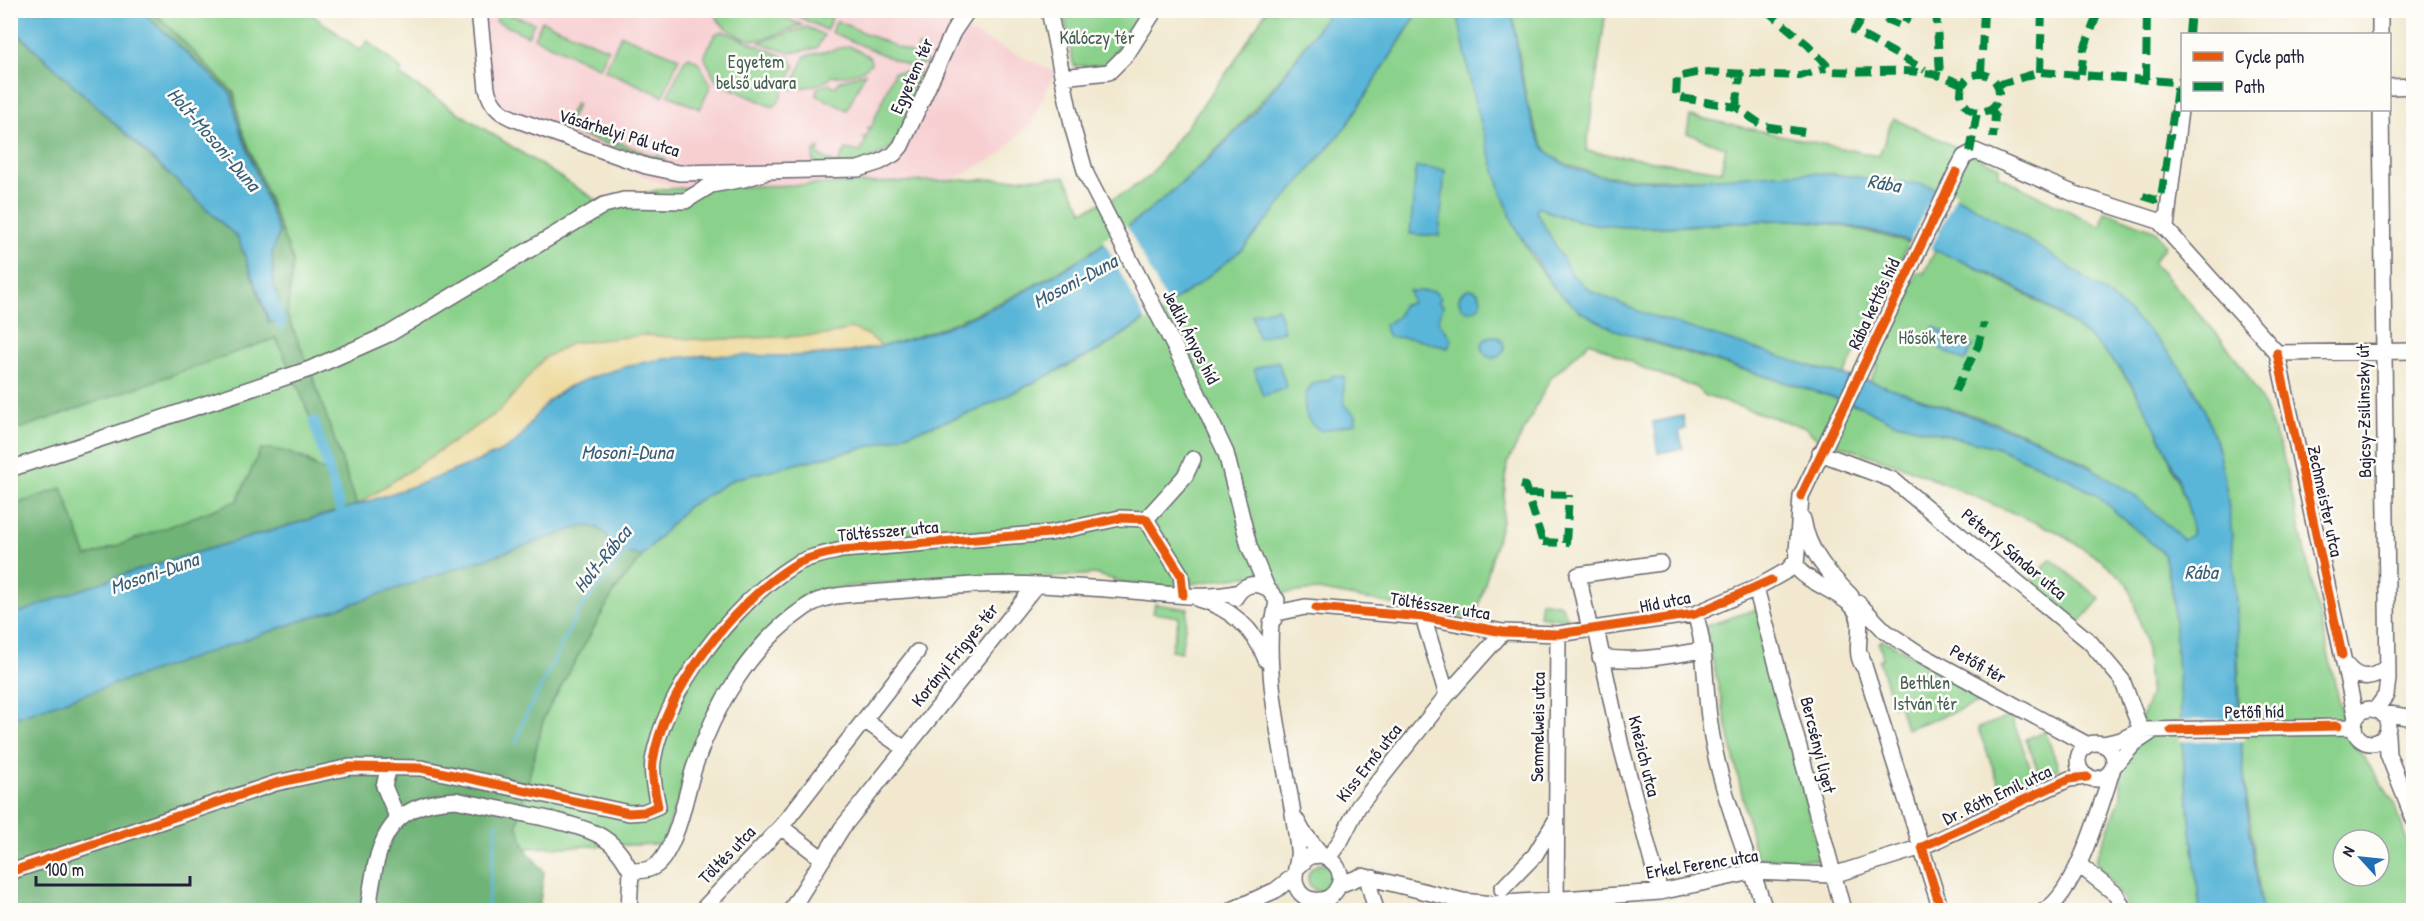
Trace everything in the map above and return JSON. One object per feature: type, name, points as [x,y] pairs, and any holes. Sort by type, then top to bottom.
[{"type":"street","name":"Egyetem tér","points":[[890,157],[901,146],[954,32],[968,10]]},
{"type":"street","points":[[1038,10],[1057,50]]},
{"type":"street","points":[[1049,10],[1062,77],[1099,75],[1109,72],[1127,54],[1155,10]]},
{"type":"street","points":[[2380,10],[2380,33]]},
{"type":"street","name":"Vásárhelyi Pál utca","points":[[480,18],[490,97],[496,108],[507,116],[646,166],[673,172],[858,169],[890,157]]},
{"type":"street","name":"Jedlik Ányos híd","points":[[1062,77],[1086,174],[1190,377],[1226,453],[1255,564],[1269,589]]},
{"type":"street","points":[[2391,87],[2414,86]]},
{"type":"street","points":[[2166,227],[2181,101]]},
{"type":"street","name":"Bajcsy-Zsilinszky út","points":[[2377,710],[2386,695],[2387,666],[2381,111]]},
{"type":"street","name":"Rába kettős híd","points":[[1798,565],[1802,496],[1821,451],[1956,172],[1964,157],[1973,151],[2001,161]]},
{"type":"street","name":"Zechmeister utca","points":[[2001,161],[2075,194],[2147,216],[2166,227],[2277,354],[2344,660],[2355,722]]},
{"type":"street","points":[[10,469],[310,369],[389,334],[604,205],[624,200],[686,201],[711,185],[744,180],[764,172]]},
{"type":"street","points":[[2277,354],[2414,351]]},
{"type":"street","name":"Péterfy Sándor utca","points":[[1821,451],[1899,483],[2090,642],[2122,680],[2141,730]]},
{"type":"street","points":[[1183,595],[1181,574],[1146,519],[1185,476],[1193,459]]},
{"type":"street","points":[[1800,505],[1804,528],[1817,557]]},
{"type":"street","name":"Töltésszer utca","points":[[389,767],[421,768],[629,813],[644,812],[658,806],[653,761],[670,712],[703,651],[749,599],[791,567],[815,556],[842,550],[1050,532],[1120,518],[1146,519]]},
{"type":"street","name":"Jedlik Ányos híd","points":[[1241,590],[1243,525]]},
{"type":"street","points":[[1817,557],[1806,550],[1798,565],[1855,610],[1860,631],[1857,650],[1941,910]]},
{"type":"street","name":"Híd utca","points":[[1558,634],[1695,614],[1756,588],[1798,565],[1815,572],[1817,557]]},
{"type":"street","name":"Petőfi tér","points":[[1817,557],[1885,631],[1920,654],[2096,744]]},
{"type":"street","name":"Knézich utca","points":[[1660,563],[1578,575],[1660,892]]},
{"type":"street","points":[[631,871],[650,869],[657,866],[663,858],[672,840],[703,744],[722,701],[743,670],[767,642],[807,606],[819,600],[923,588],[1036,585],[1220,596],[1256,584],[1269,589],[1277,600],[1270,675]]},
{"type":"street","name":"Korányi Frigyes tér","points":[[790,910],[842,828],[1036,585]]},
{"type":"street","name":"Bercsényi liget","points":[[1756,588],[1843,910]]},
{"type":"street","name":"Töltésszer utca","points":[[1269,589],[1316,608],[1423,617],[1503,632],[1558,634]]},
{"type":"street","points":[[1241,590],[1233,603],[1240,621],[1260,644],[1270,675],[1298,848],[1296,872],[1298,890],[1306,901]]},
{"type":"street","points":[[1183,595],[1206,601],[1258,629],[1274,618]]},
{"type":"street","points":[[1858,603],[1867,624],[1861,648],[1863,666]]},
{"type":"street","name":"Töltésszer utca","points":[[1274,618],[1316,608]]},
{"type":"street","points":[[1695,614],[1703,650],[1710,724],[1723,791],[1765,910]]},
{"type":"street","points":[[1423,617],[1447,695]]},
{"type":"street","name":"Kiss Ernő utca","points":[[1325,856],[1341,840],[1358,807],[1447,695],[1503,632]]},
{"type":"street","name":"Semmelweis utca","points":[[1556,905],[1558,634]]},
{"type":"street","points":[[1600,657],[1622,660],[1703,650]]},
{"type":"street","name":"Korányi Frigyes tér","points":[[781,827],[916,652]]},
{"type":"street","points":[[2344,660],[2353,673],[2366,677],[2379,674],[2387,666]]},
{"type":"street","name":"Zechmeister utca","points":[[2344,660],[2358,690],[2377,710]]},
{"type":"street","points":[[2398,783],[2365,741],[2357,735],[2355,722],[2360,713],[2377,710],[2414,717]]},
{"type":"street","points":[[2377,710],[2387,732],[2387,751],[2414,820]]},
{"type":"street","points":[[864,720],[905,749]]},
{"type":"street","name":"Petőfi híd","points":[[2171,730],[2338,726],[2355,722]]},
{"type":"street","points":[[2365,741],[2379,741],[2393,726],[2414,722]]},
{"type":"street","points":[[2093,827],[2095,796],[2090,778],[2081,771],[2078,758],[2096,744],[2121,740],[2141,730],[2171,730]]},
{"type":"street","points":[[2090,778],[2106,777],[2146,735],[2171,730]]},
{"type":"street","points":[[2048,910],[2067,886],[2078,864],[2113,768],[2114,755],[2096,744]]},
{"type":"street","points":[[10,872],[276,783],[341,768],[389,767],[384,786],[398,819]]},
{"type":"street","name":"Dr. Róth Emil utca","points":[[1922,847],[2069,779],[2090,778]]},
{"type":"street","points":[[368,910],[379,846],[398,819],[417,807],[435,801],[456,800],[584,829],[604,838],[622,855],[631,871],[629,910]]},
{"type":"street","points":[[1291,804],[1303,832],[1341,874],[1336,890],[1321,910]]},
{"type":"street","name":"Semmelweis utca","points":[[1502,889],[1536,855],[1556,820]]},
{"type":"street","points":[[781,827],[823,859]]},
{"type":"street","name":"Töltés utca","points":[[702,910],[781,827]]},
{"type":"street","name":"Erkel Ferenc utca","points":[[1373,878],[1463,901],[1556,905],[1660,892],[1752,872],[1833,875],[1922,847]]},
{"type":"street","points":[[1261,904],[1282,886],[1310,856],[1325,856]]},
{"type":"street","points":[[2078,864],[2116,894],[2124,910]]},
{"type":"street","points":[[1232,910],[1261,904],[1273,894],[1306,901],[1320,900],[1359,876],[1373,878],[1369,885],[1376,910]]},
{"type":"shaded area","points":[[471,11],[967,11],[956,26],[1055,72],[1031,123],[999,155],[952,180],[677,188],[513,131],[493,120],[483,102]]},
{"type":"green space","name":"Egyetem belső udvara","points":[[785,10],[814,11],[832,18],[826,30]]},
{"type":"green space","points":[[141,11],[153,11],[234,93],[241,127],[293,261],[287,315],[310,369],[357,505],[126,574],[11,616],[11,506],[62,488],[87,557],[237,501],[261,449],[291,453],[331,475],[302,396],[276,338],[11,432],[10,27],[238,238],[269,323],[284,318],[273,282],[272,253],[279,233],[239,128],[231,94]]},
{"type":"green space","points":[[153,11],[307,11],[360,50],[368,41],[402,70],[399,75],[604,205],[661,189],[1065,177],[1083,211],[1123,194],[1149,177],[1233,64],[1266,11],[1330,11],[1295,60],[1257,106],[1218,148],[1176,187],[1132,223],[1084,256],[1033,286],[947,326],[865,350],[820,354],[680,357],[652,361],[605,373],[584,380],[555,395],[543,407],[523,438],[512,447],[408,488],[357,505],[310,369],[287,315],[293,261],[241,127],[234,93]]},
{"type":"green space","points":[[500,11],[534,23],[528,36],[496,21]]},
{"type":"green space","name":"Egyetem belső udvara","points":[[716,11],[770,11],[802,25],[755,40],[730,31],[719,21]]},
{"type":"green space","name":"Kálóczy tér","points":[[1063,11],[1148,11],[1111,65],[1074,66]]},
{"type":"green space","points":[[1419,11],[1457,11],[1501,191],[1515,227],[1532,258],[1555,289],[1567,299],[1643,340],[1817,392],[1862,407],[1892,422],[1996,447],[2065,477],[2096,495],[2164,554],[2173,595],[2184,764],[2200,910],[2130,910],[2096,860],[2121,797],[2121,768],[2150,696],[2145,638],[2128,584],[2104,562],[2058,532],[1907,468],[1815,437],[1806,428],[1706,396],[1695,387],[1643,368],[1590,342],[1550,379],[1507,464],[1502,521],[1475,620],[1318,590],[1277,594],[1272,576],[1246,576],[1170,587],[1125,583],[1095,574],[1058,577],[983,575],[851,586],[819,591],[802,598],[770,627],[690,764],[663,844],[525,848],[517,825],[544,717],[614,592],[642,556],[687,507],[734,479],[875,445],[976,411],[1100,350],[1196,286],[1347,125]]},
{"type":"green space","points":[[1512,11],[1606,11],[1586,151],[1721,171],[1726,148],[1687,133],[1690,116],[1879,156],[1893,118],[1999,167],[1999,176],[2101,227],[2105,211],[2156,231],[2165,246],[2153,262],[2233,354],[2255,388],[2276,436],[2282,452],[2346,731],[2395,804],[2413,860],[2413,910],[2262,910],[2242,760],[2236,600],[2224,474],[2195,390],[2165,349],[2131,315],[2046,252],[1956,197],[1928,186],[1832,174],[1801,173],[1719,179],[1640,179],[1598,175],[1566,164],[1553,157],[1542,145],[1527,104]]},
{"type":"green space","points":[[542,21],[608,49],[600,68],[534,38]]},
{"type":"green space","name":"Egyetem belső udvara","points":[[837,21],[915,55],[919,46],[921,48],[918,57],[928,62],[927,64],[906,65],[831,32]]},
{"type":"green space","name":"Egyetem belső udvara","points":[[807,27],[824,35],[817,48],[789,53],[759,42]]},
{"type":"green space","name":"Egyetem belső udvara","points":[[722,31],[790,59],[795,66],[778,103],[772,107],[717,82],[704,57],[715,34]]},
{"type":"green space","name":"Egyetem belső udvara","points":[[621,35],[679,58],[663,96],[605,70]]},
{"type":"green space","name":"Egyetem belső udvara","points":[[849,46],[870,57],[871,63],[853,74],[832,76],[819,84],[791,89],[805,56]]},
{"type":"green space","name":"Egyetem belső udvara","points":[[689,57],[698,62],[711,85],[700,109],[668,95],[684,61]]},
{"type":"green space","points":[[894,72],[920,72],[913,87],[918,89],[926,72],[930,73],[909,121],[892,146],[880,155],[864,162],[828,166],[813,162],[814,151],[819,148],[818,155],[837,164],[846,149],[861,152],[866,139],[863,138],[868,135],[868,127],[871,128]]},
{"type":"green space","name":"Egyetem belső udvara","points":[[865,73],[847,110],[816,95],[817,88],[829,84],[836,87],[840,81]]},
{"type":"green space","points":[[575,103],[578,104],[569,123],[665,159],[663,162],[557,128],[559,123],[564,126]]},
{"type":"green space","points":[[1538,207],[1567,218],[1629,227],[1693,226],[1787,220],[1818,222],[1849,227],[1909,243],[1844,375],[1791,361],[1655,318],[1604,298],[1578,281],[1565,267],[1536,211]]},
{"type":"green space","name":"Hősök tere","points":[[1936,249],[2010,286],[2062,317],[2085,334],[2122,372],[2144,406],[2168,456],[2186,501],[2191,535],[2184,541],[2127,492],[2096,470],[2063,451],[2016,430],[1870,381],[1878,365],[1872,363],[1917,272],[1924,273]]},
{"type":"green space","points":[[276,338],[302,396],[331,477],[303,457],[261,449],[237,501],[87,558],[62,489],[11,506],[10,432]]},
{"type":"green space","points":[[585,525],[598,528],[607,535],[609,549],[642,556],[614,592],[544,717],[517,825],[525,848],[544,872],[539,910],[11,910],[10,719]]},
{"type":"green space","points":[[2051,559],[2100,599],[2079,623],[2030,582]]},
{"type":"green space","points":[[1541,601],[1561,605],[1569,620],[1539,616]]},
{"type":"green space","points":[[1155,604],[1188,609],[1181,652],[1171,650],[1179,617],[1153,613]]},
{"type":"green space","points":[[1757,609],[1821,860],[1756,858],[1705,626]]},
{"type":"green space","name":"Bethlen István tér","points":[[1882,640],[1990,699],[1906,729],[1899,704],[1893,706],[1879,660],[1883,658],[1879,643]]},
{"type":"green space","points":[[2011,716],[2035,779],[2002,792],[1978,728]]},
{"type":"green space","points":[[2045,731],[2059,769],[2040,776],[2026,739]]},
{"type":"green space","points":[[1322,864],[1332,868],[1336,878],[1332,888],[1322,892],[1312,888],[1308,878],[1312,868]]},
{"type":"sand","points":[[851,328],[868,335],[882,346],[849,352],[779,357],[705,355],[628,366],[569,386],[547,402],[515,446],[391,496],[357,505],[500,411],[544,358],[572,343],[645,335],[704,340],[829,335]]},
{"type":"water","points":[[10,11],[141,11],[231,94],[239,128],[279,233],[272,253],[273,282],[284,318],[270,323],[238,238],[11,27]]},
{"type":"water","name":"Mosoni-Duna","points":[[1330,11],[1419,11],[1347,125],[1244,248],[1196,286],[1099,350],[976,411],[875,445],[734,479],[687,507],[642,556],[609,549],[607,535],[598,528],[585,525],[11,719],[11,616],[132,572],[403,490],[491,456],[520,438],[541,409],[557,394],[575,384],[605,373],[653,361],[681,357],[794,356],[850,352],[905,340],[960,322],[1014,297],[1067,267],[1118,234],[1209,159],[1270,93]]},
{"type":"water","name":"Rába","points":[[1457,11],[1512,11],[1524,89],[1535,130],[1543,146],[1553,157],[1576,169],[1605,177],[1639,180],[1710,179],[1814,173],[1929,186],[1968,203],[2057,259],[2109,296],[2156,339],[2177,363],[2194,389],[2210,422],[2221,460],[2233,544],[2244,784],[2262,910],[2200,910],[2184,764],[2173,595],[2164,554],[2096,495],[2065,477],[1996,447],[1892,422],[1862,407],[1817,392],[1615,330],[1581,312],[1555,289],[1515,227],[1501,191],[1474,100]],"holes":[[[1538,207],[1568,218],[1630,227],[1789,220],[1831,224],[1876,232],[1923,246],[1969,264],[2014,286],[2055,311],[2091,340],[2125,375],[2153,423],[2176,473],[2188,508],[2191,535],[2184,540],[2133,494],[2062,451],[2028,436],[1870,381],[1822,370],[1643,313],[1591,291],[1572,275],[1536,211]]]},
{"type":"water","points":[[1416,167],[1445,170],[1439,236],[1410,234]]},
{"type":"water","points":[[1470,289],[1478,292],[1481,300],[1478,308],[1470,311],[1462,308],[1459,300],[1462,292]]},
{"type":"water","points":[[1409,291],[1434,291],[1441,298],[1438,302],[1443,306],[1438,321],[1452,339],[1448,348],[1411,338],[1389,337],[1384,326],[1398,316],[1402,305],[1412,303]]},
{"type":"water","points":[[1278,308],[1284,331],[1258,338],[1252,314]]},
{"type":"water","points":[[1934,327],[1973,346],[1965,361],[1927,342]]},
{"type":"water","points":[[1493,336],[1501,339],[1504,347],[1501,355],[1493,358],[1485,355],[1482,347],[1485,339]]},
{"type":"water","points":[[1278,361],[1287,388],[1263,396],[1254,369]]},
{"type":"water","points":[[1333,375],[1344,377],[1344,405],[1356,415],[1356,423],[1322,431],[1315,427],[1307,417],[1306,396],[1313,383],[1330,379]]},
{"type":"water","points":[[1683,416],[1685,429],[1679,431],[1683,448],[1658,453],[1653,422]]},
{"type":"pier","points":[[1937,186],[1957,193],[1930,251],[1907,246]]},
{"type":"pier","points":[[1126,224],[1169,307],[1146,322],[1103,239]]},
{"type":"pier","points":[[2242,719],[2244,741],[2180,741],[2179,720]]},
{"type":"waterway","name":"Holt-Mosoni-Duna","points":[[276,306],[281,324]]},
{"type":"waterway","name":"Holt-Mosoni-Duna","points":[[314,421],[344,522]]},
{"type":"waterway","name":"Holt-Rábca","points":[[516,743],[524,720],[578,612],[627,551]]},
{"type":"waterway","name":"Holt-Rábca","points":[[487,910],[497,823]]},
{"type":"marked path","points":[[1766,10],[1808,45],[1832,71],[1915,72],[1947,78],[1963,85]]},
{"type":"marked path","points":[[1913,10],[1902,26],[1866,11],[1854,31],[1925,70]]},
{"type":"marked path","points":[[1936,10],[1940,74]]},
{"type":"marked path","points":[[1981,74],[1984,10]]},
{"type":"marked path","points":[[2040,72],[2042,10]]},
{"type":"marked path","points":[[2081,74],[2084,49],[2099,10]]},
{"type":"marked path","points":[[2146,79],[2147,10]]},
{"type":"marked path","points":[[2189,33],[2191,10]]},
{"type":"marked path","points":[[1804,132],[1763,126],[1736,107],[1676,97],[1677,77],[1701,72],[1800,76],[1826,68]]},
{"type":"marked path","points":[[1736,107],[1741,72]]},
{"type":"marked path","points":[[1997,85],[2040,72],[2175,82],[2181,80]]},
{"type":"marked path","points":[[1980,74],[1993,80],[1999,93],[1993,106],[1980,112],[1967,106],[1961,93],[1967,80],[1980,74]]},
{"type":"marked path","points":[[2143,196],[2156,200],[2161,198],[2178,82]]},
{"type":"marked path","points":[[1991,108],[1995,116],[1993,138]]},
{"type":"marked path","points":[[1970,152],[1977,112]]},
{"type":"marked path","points":[[1955,391],[1978,346],[1984,323]]},
{"type":"marked path","points":[[1521,485],[1525,486],[1544,546]]},
{"type":"marked path","points":[[1528,494],[1572,495]]},
{"type":"marked path","points":[[1543,542],[1566,543],[1569,495]]},
{"type":"cycle path","points":[[1801,496],[1956,172]]},
{"type":"cycle path","points":[[2277,353],[2342,655]]},
{"type":"cycle path","points":[[10,872],[276,783],[350,767],[421,768],[629,813],[644,812],[658,806],[653,761],[660,734],[686,679],[704,652],[725,626],[769,583],[791,567],[822,554],[842,550],[1050,533],[1120,518],[1146,519],[1181,575],[1183,595]]},
{"type":"cycle path","points":[[1316,608],[1423,617],[1503,632],[1558,634],[1695,614],[1771,580]]},
{"type":"cycle path","points":[[2171,730],[2338,726]]},
{"type":"cycle path","points":[[1941,910],[1922,847],[2069,779],[2087,777]]}]
